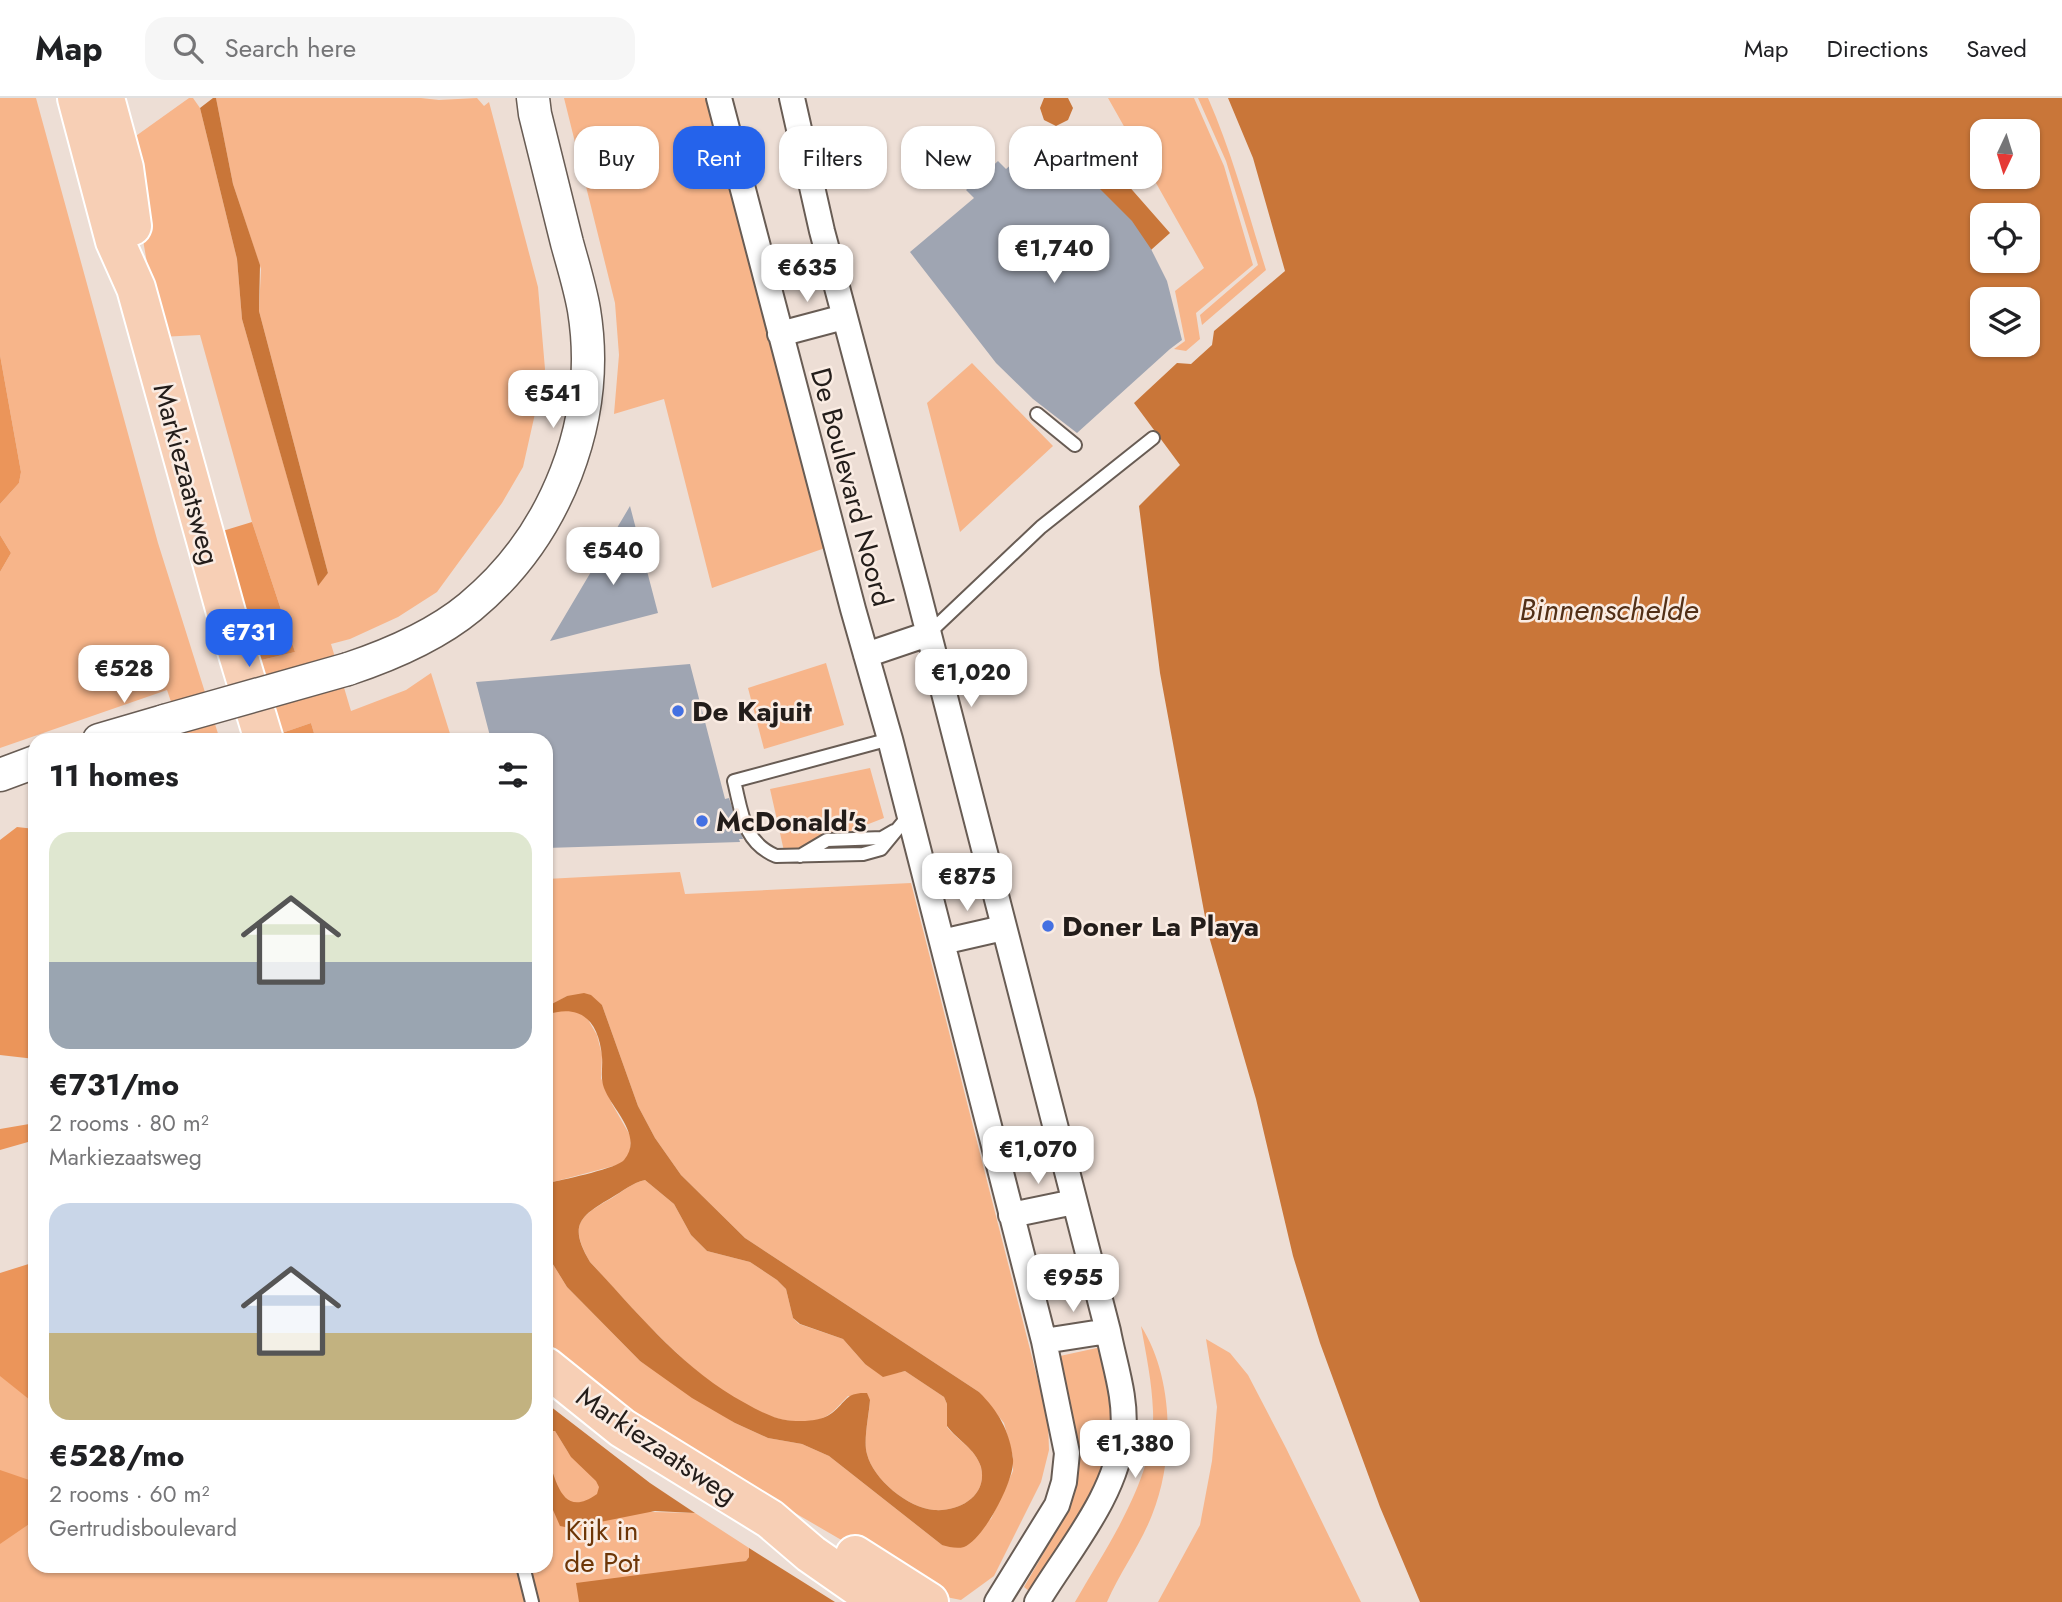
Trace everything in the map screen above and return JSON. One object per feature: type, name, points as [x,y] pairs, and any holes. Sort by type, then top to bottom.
[{"type":"main road","name":"Markiezaatsweg","points":[[77,98],[115,241],[136,288],[262,733]]},
{"type":"main road","name":"Markiezaatsweg","points":[[105,98],[124,168],[136,288]]},
{"type":"main road","name":"Markiezaatsweg","points":[[553,1373],[622,1428],[770,1519],[811,1554],[880,1602]]},
{"type":"main road","name":"Markiezaatsweg","points":[[770,1519],[824,1535],[929,1602]]},
{"type":"street","name":"De Boulevard Noord","points":[[719,98],[890,739],[902,823],[942,942],[1012,1215],[1044,1341],[1066,1453],[1064,1482],[1057,1505],[998,1602]]},
{"type":"street","name":"De Boulevard Noord","points":[[792,98],[844,317],[1108,1331],[1124,1411],[1124,1432],[1111,1480],[1037,1602]]},
{"type":"street","points":[[123,733],[348,669],[408,646],[469,608],[500,579],[537,532],[563,483],[581,429],[588,374],[584,310],[529,103]]},
{"type":"street","points":[[780,334],[844,317]]},
{"type":"street","name":"De Boulevard Noord","points":[[866,655],[928,634]]},
{"type":"street","points":[[0,775],[28,764]]},
{"type":"street","points":[[942,942],[1003,928]]},
{"type":"street","points":[[1012,1215],[1074,1202]]},
{"type":"street","points":[[1044,1341],[1108,1331]]},
{"type":"lane","points":[[1037,414],[1075,445]]},
{"type":"lane","points":[[928,634],[1041,527],[1153,438]]},
{"type":"lane","points":[[890,739],[734,781],[746,829],[764,851],[776,856],[863,855],[881,849],[902,823]]},
{"type":"lane","points":[[525,1573],[532,1602]]},
{"type":"green space","points":[[0,98],[36,98],[158,543],[218,733],[182,733],[167,690],[43,733],[28,733],[28,738],[0,748],[0,572],[11,553],[0,535],[0,504],[19,483],[21,472],[0,355]]},
{"type":"green space","points":[[189,98],[193,98],[200,108],[237,259],[242,319],[318,585],[328,573],[259,311],[261,269],[233,184],[216,98],[477,98],[484,106],[489,102],[538,287],[545,369],[523,467],[502,503],[437,592],[398,617],[350,639],[331,644],[351,711],[406,690],[431,673],[450,733],[314,733],[311,723],[279,733],[257,661],[295,652],[252,522],[200,335],[160,337],[126,143]]},
{"type":"green space","points":[[564,98],[709,98],[716,126],[673,126],[673,189],[732,189],[825,548],[712,588],[664,399],[614,414],[619,355],[615,303],[587,189],[659,189],[659,126],[574,126],[574,138]]},
{"type":"green space","points":[[1108,98],[1194,98],[1224,166],[1253,265],[1196,313],[1200,339],[1186,351],[1174,349],[1185,341],[1175,291],[1204,268],[1159,189],[1162,189],[1162,126],[1124,126]]},
{"type":"green space","points":[[1198,98],[1208,98],[1217,119],[1266,270],[1202,325],[1200,315],[1258,265],[1226,161]]},
{"type":"green space","points":[[972,363],[1053,446],[960,532],[927,403]]},
{"type":"green space","points":[[826,663],[844,725],[764,749],[748,688]]},
{"type":"green space","points":[[870,768],[884,818],[817,844],[784,851],[770,789]]},
{"type":"green space","points":[[680,872],[685,894],[911,883],[1048,1420],[1049,1450],[1041,1482],[994,1576],[961,1600],[936,1595],[752,1488],[597,1391],[553,1351],[553,1264],[567,1287],[640,1361],[735,1423],[768,1438],[802,1444],[829,1456],[942,1545],[991,1519],[1013,1471],[1013,1457],[1004,1423],[979,1392],[745,1238],[681,1175],[655,1138],[638,1106],[602,1005],[567,996],[553,1004],[553,879]]},
{"type":"green space","points":[[575,1010],[587,1018],[597,1035],[602,1055],[601,1078],[631,1137],[630,1153],[621,1164],[553,1182],[553,1012]]},
{"type":"green space","points":[[645,1180],[674,1204],[691,1235],[707,1251],[750,1262],[777,1280],[786,1289],[793,1318],[799,1324],[843,1339],[865,1364],[896,1373],[905,1371],[944,1397],[947,1404],[947,1427],[971,1450],[981,1467],[982,1477],[976,1494],[962,1505],[943,1510],[913,1504],[893,1491],[871,1464],[866,1442],[870,1401],[848,1396],[820,1419],[790,1421],[758,1411],[725,1393],[663,1340],[590,1262],[579,1231],[580,1223],[591,1211],[632,1185]]},
{"type":"green space","name":"Kijk in de Pot","points":[[28,1312],[28,1573],[553,1573],[553,1431],[568,1452],[652,1512],[695,1513],[749,1548],[746,1561],[725,1565],[777,1602],[0,1602],[0,1314]]},
{"type":"green space","points":[[1141,1326],[1160,1369],[1165,1394],[1168,1419],[1165,1469],[1152,1515],[1107,1602],[1075,1602],[1115,1534],[1147,1461],[1153,1411]]},
{"type":"green space","points":[[1206,1339],[1230,1353],[1248,1375],[1361,1602],[1158,1602],[1200,1525],[1212,1461],[1217,1407]]},
{"type":"green space","points":[[1106,1346],[1115,1412],[1105,1467],[1082,1514],[1029,1591],[1024,1587],[1068,1511],[1079,1454],[1060,1356]]},
{"type":"shaded area","points":[[0,355],[21,472],[19,483],[0,504]]},
{"type":"shaded area","points":[[252,522],[295,652],[257,661],[216,533]]},
{"type":"shaded area","points":[[0,535],[11,553],[0,572]]},
{"type":"shaded area","points":[[311,723],[314,733],[282,733]]},
{"type":"shaded area","points":[[17,827],[28,828],[28,1058],[0,1055],[0,840]]},
{"type":"shaded area","points":[[28,1124],[28,1142],[0,1150],[0,1129]]},
{"type":"shaded area","points":[[28,1264],[28,1398],[0,1376],[0,1273]]},
{"type":"shaded area","points":[[0,1470],[28,1480],[28,1525],[0,1544]]},
{"type":"water","points":[[216,98],[233,184],[260,265],[259,311],[328,573],[318,586],[242,319],[237,259],[200,108]]},
{"type":"water","points":[[1044,98],[1068,98],[1073,108],[1068,120],[1056,126],[1044,120],[1040,108]]},
{"type":"water","name":"Binnenschelde","points":[[1228,98],[2062,98],[2062,1602],[1420,1602],[1380,1507],[1320,1343],[1293,1256],[1256,1099],[1208,933],[1160,673],[1139,506],[1180,465],[1134,403],[1177,363],[1191,364],[1212,345],[1214,331],[1285,271],[1253,158]]},
{"type":"water","points":[[1131,189],[1170,233],[1142,258],[1087,190]]},
{"type":"water","points":[[584,993],[591,995],[602,1005],[638,1106],[655,1138],[681,1175],[745,1238],[979,1392],[992,1407],[1009,1439],[1012,1468],[997,1508],[972,1542],[961,1548],[942,1545],[829,1456],[802,1444],[768,1438],[692,1398],[640,1361],[567,1287],[553,1264],[553,1182],[620,1163],[629,1151],[631,1142],[625,1124],[604,1088],[600,1044],[592,1025],[586,1018],[569,1011],[553,1013],[553,1003],[567,996]],"holes":[[[645,1180],[674,1204],[691,1235],[707,1251],[750,1262],[777,1280],[786,1289],[793,1318],[800,1324],[843,1339],[865,1364],[883,1377],[905,1371],[944,1397],[947,1404],[947,1426],[971,1450],[981,1467],[982,1477],[976,1494],[962,1505],[934,1510],[913,1504],[893,1491],[876,1473],[867,1454],[870,1400],[867,1393],[847,1398],[828,1416],[810,1421],[789,1421],[757,1410],[722,1389],[662,1339],[590,1262],[579,1231],[584,1217],[591,1211],[632,1185]]]},
{"type":"water","points":[[553,1408],[650,1483],[695,1513],[655,1511],[570,1528],[560,1526],[553,1510],[553,1472],[562,1493],[575,1502],[585,1501],[597,1494],[599,1487],[571,1457],[555,1431]]},
{"type":"water","points":[[749,1548],[835,1602],[579,1602],[576,1583],[746,1561]]},
{"type":"building","points":[[998,161],[1006,169],[1009,166],[1009,189],[1100,189],[1132,221],[1151,249],[1167,281],[1182,340],[1077,433],[1033,399],[996,363],[910,252],[974,198],[967,189],[995,189],[995,164]]},
{"type":"building","points":[[630,506],[658,613],[550,641]]},
{"type":"building","points":[[690,664],[725,799],[729,798],[743,839],[739,839],[740,842],[553,848],[553,733],[489,733],[476,682]]},
{"type":"place","name":"De Kajuit","points":[[678,711]]},
{"type":"place","name":"McDonald's","points":[[702,821]]},
{"type":"place","name":"Doner La Playa","points":[[1048,926]]}]
